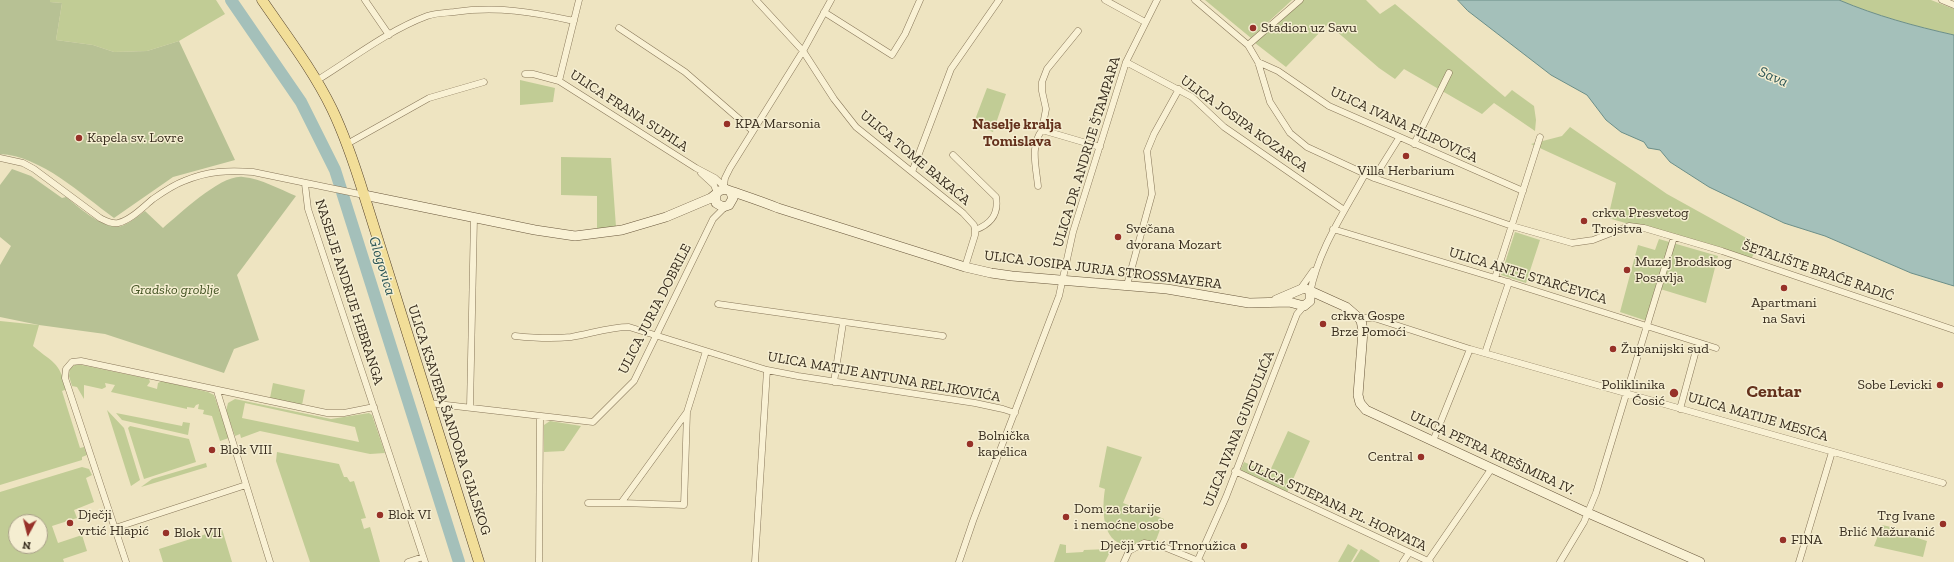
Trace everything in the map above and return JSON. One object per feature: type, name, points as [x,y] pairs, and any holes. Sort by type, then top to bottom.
[{"type":"main road","name":"ULICA KSAVERA ŠANDORA GJALSKOG","points":[[262,0],[316,81],[332,109],[347,144],[359,194],[429,403],[479,562]]},
{"type":"main road","name":"ULICA JOSIPA JURJA STROSSMAYERA","points":[[721,200],[722,190],[728,189],[778,208],[966,267],[990,273],[1062,281],[1167,289],[1249,303],[1305,301]]},
{"type":"main road","points":[[721,200],[732,198],[728,189]]},
{"type":"main road","name":"ULICA JOSIPA JURJA STROSSMAYERA","points":[[359,194],[556,234],[582,235],[622,230],[687,209],[721,200],[741,200],[778,208]]},
{"type":"main road","name":"ULICA MATIJE MESIĆA","points":[[1298,290],[1306,289],[1305,301],[1346,307],[1359,317]]},
{"type":"main road","points":[[1298,290],[1294,297],[1305,301]]},
{"type":"main road","points":[[1265,303],[1298,290]]},
{"type":"main road","name":"ULICA PETRA KREŠIMIRA IV.","points":[[1359,317],[1363,331],[1358,389],[1360,404],[1366,410],[1588,513],[1699,562]]},
{"type":"street","points":[[365,0],[389,35]]},
{"type":"street","name":"ULICA FRANA SUPILA","points":[[579,0],[559,81],[696,168],[715,178],[728,189]]},
{"type":"street","name":"ULICA TOME BAKAČA","points":[[756,0],[803,51],[849,119],[864,134],[963,213],[974,225],[975,230]]},
{"type":"street","points":[[728,189],[725,178],[730,168],[803,51],[831,0]]},
{"type":"street","points":[[824,12],[892,55],[905,34],[920,0]]},
{"type":"street","points":[[912,172],[951,69],[999,0]]},
{"type":"street","points":[[1105,0],[1145,22]]},
{"type":"street","name":"ULICA DR. ANDRIJE ŠTAMPARA","points":[[959,562],[973,521],[1059,296],[1073,232],[1126,62],[1157,0]]},
{"type":"street","name":"ŠETALIŠTE BRAĆE RADIĆ","points":[[1195,0],[1248,45],[1258,62],[1270,102],[1290,133],[1307,147],[1374,178],[1512,226],[1572,243],[1594,240],[1629,226],[1644,228],[1729,254],[1954,330]]},
{"type":"street","points":[[1248,45],[1300,0]]},
{"type":"street","points":[[1942,0],[1954,5]]},
{"type":"street","points":[[316,81],[389,35],[428,16],[481,8],[538,13],[574,21]]},
{"type":"street","points":[[619,28],[685,72],[753,131]]},
{"type":"street","points":[[1038,186],[1034,148],[1036,138],[1042,130],[1046,109],[1042,82],[1047,68],[1078,31]]},
{"type":"street","name":"ULICA JOSIPA KOZARCA","points":[[1126,62],[1192,97],[1224,127],[1344,210]]},
{"type":"street","name":"ULICA IVANA FILIPOVIĆA","points":[[1258,62],[1278,71],[1329,106],[1399,138],[1523,191]]},
{"type":"street","points":[[1414,144],[1448,73]]},
{"type":"street","points":[[525,74],[532,74],[559,81]]},
{"type":"street","points":[[347,144],[429,98],[484,82]]},
{"type":"street","points":[[1127,285],[1152,194],[1147,151],[1154,134],[1179,89]]},
{"type":"street","points":[[1042,130],[1100,147]]},
{"type":"street","points":[[1496,278],[1540,137]]},
{"type":"street","points":[[1374,178],[1399,138]]},
{"type":"street","points":[[953,155],[996,197],[997,210],[995,216],[990,223],[975,230],[975,236],[966,267]]},
{"type":"street","points":[[0,158],[23,163],[34,168],[100,218],[106,222],[113,223],[124,220],[168,189],[184,181],[212,172],[253,172],[359,194]]},
{"type":"street","name":"ULICA FRANA SUPILA","points":[[696,168],[714,185],[721,200]]},
{"type":"street","points":[[1298,290],[1316,266],[1333,230],[1365,174]]},
{"type":"street","name":"NASELJE ANDRIJE HEBRANGA","points":[[305,184],[308,209],[424,560],[408,562]]},
{"type":"street","name":"ULICA JURJA DOBRILE","points":[[540,417],[593,422],[634,381],[721,200]]},
{"type":"street","name":"ULICA JURJA DOBRILE","points":[[713,219],[721,200]]},
{"type":"street","points":[[470,407],[474,218]]},
{"type":"street","name":"ULICA ANTE STARČEVIĆA","points":[[1333,230],[1509,282],[1716,348]]},
{"type":"street","points":[[1560,562],[1588,513],[1627,394],[1674,237]]},
{"type":"street","name":"ULICA IVANA GUNDULIĆA","points":[[1199,561],[1226,497],[1297,314],[1305,301],[1316,266]]},
{"type":"street","points":[[1485,353],[1509,282]]},
{"type":"street","points":[[718,304],[842,323],[943,336]]},
{"type":"street","name":"ULICA MATIJE MESIĆA","points":[[1359,317],[1374,318],[1470,349],[1943,483]]},
{"type":"street","points":[[834,382],[842,323]]},
{"type":"street","name":"ULICA MATIJE ANTUNA RELJKOVIĆA","points":[[515,336],[552,338],[570,337],[619,327],[638,329],[766,370],[834,382],[975,403],[1015,413]]},
{"type":"street","points":[[1680,409],[1698,343]]},
{"type":"street","points":[[1433,442],[1470,349]]},
{"type":"street","points":[[588,503],[684,505],[687,412],[706,352]]},
{"type":"street","name":"NASELJE ANDRIJE HEBRANGA","points":[[126,562],[65,378],[68,364],[81,361],[217,391],[327,413],[344,413],[374,407]]},
{"type":"street","points":[[755,562],[766,370]]},
{"type":"street","points":[[217,391],[270,562]]},
{"type":"street","points":[[429,403],[540,417],[539,562]]},
{"type":"street","points":[[621,503],[687,412]]},
{"type":"street","points":[[1799,562],[1832,452]]},
{"type":"street","points":[[1429,562],[1492,468]]},
{"type":"street","name":"ULICA STJEPANA PL. HORVATA","points":[[1235,471],[1429,562]]},
{"type":"street","points":[[115,528],[246,485]]},
{"type":"street","points":[[1124,562],[1129,550],[1144,543],[1164,547],[1199,561]]},
{"type":"street","points":[[1403,562],[1409,553]]},
{"type":"green space","points":[[0,0],[50,0],[50,2],[62,3],[56,40],[93,45],[114,52],[147,51],[179,41],[235,160],[173,177],[114,218],[60,178],[45,169],[30,161],[15,156],[0,154]]},
{"type":"green space","points":[[50,0],[216,0],[225,14],[179,41],[147,51],[114,52],[93,45],[56,40],[62,3],[50,2]]},
{"type":"green space","name":"Stadion uz Savu","points":[[1205,0],[1292,0],[1251,38]]},
{"type":"green space","points":[[1302,0],[1366,0],[1380,14],[1395,4],[1505,97],[1512,90],[1534,106],[1536,120],[1535,131],[1494,103],[1482,114],[1404,69],[1395,79],[1379,68],[1328,24],[1286,67],[1255,43]]},
{"type":"green space","points":[[1839,0],[1931,0],[1954,9],[1954,35],[1896,20]]},
{"type":"green space","points":[[520,80],[555,88],[553,102],[520,105]]},
{"type":"green space","points":[[987,88],[1006,94],[993,132],[973,125]]},
{"type":"green space","points":[[1570,127],[1667,194],[1759,245],[1751,259],[1608,218],[1616,183],[1531,144],[1562,136]]},
{"type":"green space","points":[[561,157],[611,158],[616,227],[597,231],[597,196],[561,195]]},
{"type":"green space","name":"Gradsko groblje","points":[[12,169],[31,176],[62,198],[66,197],[93,218],[117,227],[127,224],[145,211],[163,228],[201,196],[224,182],[234,178],[243,177],[257,180],[296,196],[237,275],[259,340],[234,349],[224,373],[105,334],[39,325],[0,317],[0,265],[11,246],[0,237],[0,185]]},
{"type":"green space","points":[[1515,232],[1540,240],[1526,283],[1501,275]]},
{"type":"green space","points":[[1659,239],[1718,256],[1706,303],[1657,288],[1647,321],[1620,312],[1638,245],[1655,250]]},
{"type":"green space","points":[[0,321],[39,325],[33,346],[54,363],[61,372],[67,389],[62,391],[80,448],[84,447],[87,455],[82,457],[82,460],[0,485]]},
{"type":"green space","points":[[77,364],[149,379],[150,382],[147,386],[157,389],[158,383],[162,381],[208,392],[214,395],[229,438],[220,441],[212,416],[203,414],[204,410],[198,409],[199,404],[194,408],[187,407],[187,409],[111,392],[115,385],[105,383],[106,387],[102,389],[84,385],[84,399],[77,387],[72,386],[69,376],[70,368]]},
{"type":"green space","points":[[273,383],[305,390],[302,405],[270,398]]},
{"type":"green space","points":[[235,399],[331,419],[369,413],[372,415],[385,453],[370,454],[260,431],[241,438],[240,434],[235,436],[226,411],[228,403]],"holes":[[[245,403],[355,427],[359,442],[242,418]]]},
{"type":"green space","points":[[107,410],[124,428],[140,480],[131,486]]},
{"type":"green space","points":[[116,413],[182,426],[183,422],[190,423],[188,435],[122,420]]},
{"type":"green space","points":[[550,421],[581,426],[564,451],[544,452],[544,425]]},
{"type":"green space","points":[[130,426],[189,439],[196,462],[144,479],[128,428]]},
{"type":"green space","points":[[1288,431],[1310,441],[1287,493],[1240,471],[1244,462],[1269,473]]},
{"type":"green space","points":[[1107,446],[1142,457],[1123,503],[1164,519],[1155,543],[1141,542],[1126,545],[1112,538],[1108,531],[1104,514],[1105,489],[1099,487]]},
{"type":"green space","points":[[277,452],[339,464],[344,477],[347,477],[350,482],[354,481],[366,518],[361,519],[364,529],[370,527],[380,562],[310,562],[276,461]]},
{"type":"green space","points":[[206,463],[207,467],[141,487],[152,479]]},
{"type":"green space","points":[[82,467],[89,469],[92,475],[86,478],[94,502],[74,510],[77,518],[52,526],[58,543],[82,535],[87,551],[63,559],[64,562],[0,562],[0,492]]},
{"type":"green space","points":[[1882,525],[1909,531],[1908,535],[1927,541],[1923,557],[1874,546]]},
{"type":"green space","points":[[222,529],[232,562],[163,562],[159,549]]},
{"type":"green space","points":[[1060,544],[1066,545],[1066,553],[1083,552],[1084,550],[1108,549],[1110,552],[1105,562],[1054,562]]},
{"type":"green space","points":[[1348,544],[1358,550],[1351,562],[1338,562]]},
{"type":"green space","points":[[1361,549],[1380,561],[1353,562]]},
{"type":"water","name":"Sava","points":[[1458,0],[1839,0],[1896,20],[1954,35],[1954,286],[1911,273],[1825,236],[1784,223],[1709,187],[1670,162],[1660,150],[1648,148],[1644,142],[1621,132],[1606,120],[1587,95],[1551,75],[1468,11]]},
{"type":"waterway","name":"Glogovica","points":[[231,0],[301,102],[335,170],[459,562]]},
{"type":"place","name":"Stadion uz Savu","points":[[1253,28]]},
{"type":"place","name":"KPA Marsonia","points":[[727,124]]},
{"type":"place","name":"Kapela sv. Lovre","points":[[79,138]]},
{"type":"place","name":"Villa Herbarium","points":[[1406,156]]},
{"type":"place","name":"crkva Presvetog Trojstva","points":[[1584,221]]},
{"type":"place","name":"Svečana dvorana Mozart","points":[[1118,237]]},
{"type":"place","name":"Muzej Brodskog Posavlja","points":[[1627,270]]},
{"type":"place","name":"Apartmani na Savi","points":[[1784,288]]},
{"type":"place","name":"crkva Gospe Brze Pomoći","points":[[1323,324]]},
{"type":"place","name":"Županijski sud","points":[[1613,349]]},
{"type":"place","name":"Sobe Levicki","points":[[1940,385]]},
{"type":"place","name":"Poliklinika Ćosić","points":[[1674,393]]},
{"type":"place","name":"Bolnička kapelica","points":[[970,444]]},
{"type":"place","name":"Blok VIII","points":[[212,450]]},
{"type":"place","name":"Central","points":[[1421,457]]},
{"type":"place","name":"Blok VI","points":[[380,515]]},
{"type":"place","name":"Dom za starije i nemoćne osobe","points":[[1066,517]]},
{"type":"place","name":"Dječji vrtić Hlapić","points":[[70,523]]},
{"type":"place","name":"Trg Ivane Brlić Mažuranić","points":[[1943,524]]},
{"type":"place","name":"Blok VII","points":[[166,533]]},
{"type":"place","name":"FINA","points":[[1783,540]]},
{"type":"place","name":"Dječji vrtić Trnoružica","points":[[1244,546]]},
{"type":"district","name":"Naselje kralja Tomislava","points":[[1017,134]]},
{"type":"district","name":"Centar","points":[[1774,392]]}]
